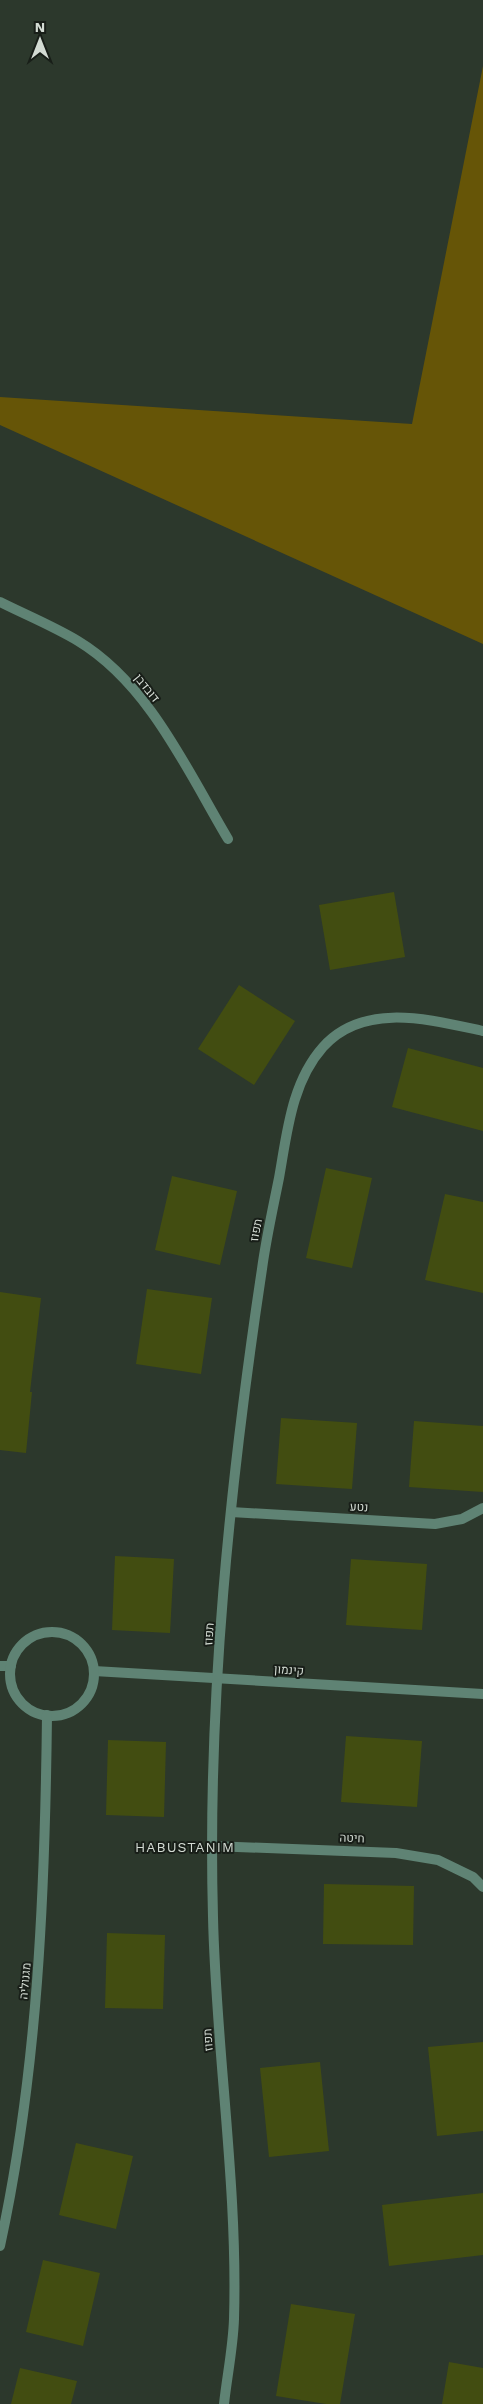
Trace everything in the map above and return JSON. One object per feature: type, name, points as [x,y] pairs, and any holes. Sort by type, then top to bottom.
[{"type":"street","name":"דובדבן","points":[[0,602],[79,641],[112,667],[140,697],[170,739],[228,839]]},
{"type":"street","name":"תפוז","points":[[224,2404],[234,2324],[234,2260],[213,1921],[212,1846],[218,1678],[230,1512],[242,1401],[265,1248],[292,1107],[304,1075],[323,1047],[344,1029],[366,1021],[394,1016],[426,1018],[483,1031]]},
{"type":"street","name":"נטע","points":[[230,1512],[435,1524],[462,1518],[483,1508]]},
{"type":"street","points":[[54,1632],[66,1634],[77,1640],[91,1659],[94,1671],[93,1683],[81,1704],[71,1711],[48,1715],[34,1712],[19,1698],[5,1666],[31,1637],[42,1633],[54,1632]]},
{"type":"street","name":"קינמון","points":[[94,1671],[483,1694]]},
{"type":"street","name":"מגנוליה","points":[[0,2246],[12,2189],[30,2067],[44,1884],[48,1715]]},
{"type":"street","name":"חיטה","points":[[212,1846],[396,1853],[438,1860],[473,1877],[483,1887]]},
{"type":"shaded area","points":[[483,66],[483,644],[0,425],[0,397],[412,424]]},
{"type":"building","points":[[394,892],[405,957],[330,970],[319,905]]},
{"type":"building","points":[[239,985],[295,1021],[254,1085],[198,1049]]},
{"type":"building","points":[[408,1048],[483,1068],[483,1131],[392,1107]]},
{"type":"building","points":[[326,1168],[372,1178],[352,1268],[306,1258]]},
{"type":"building","points":[[172,1176],[237,1191],[220,1265],[155,1250]]},
{"type":"building","points":[[445,1194],[483,1202],[483,1293],[425,1280]]},
{"type":"building","points":[[147,1289],[212,1298],[201,1374],[136,1364]]},
{"type":"building","points":[[0,1292],[41,1298],[30,1392],[32,1392],[26,1453],[0,1450]]},
{"type":"building","points":[[281,1418],[357,1423],[352,1489],[276,1484]]},
{"type":"building","points":[[414,1421],[483,1426],[483,1492],[409,1487]]},
{"type":"building","points":[[115,1556],[174,1559],[170,1633],[112,1630]]},
{"type":"building","points":[[351,1559],[427,1564],[422,1630],[346,1625]]},
{"type":"building","points":[[346,1736],[422,1741],[417,1807],[341,1802]]},
{"type":"building","points":[[108,1740],[166,1742],[164,1817],[106,1815]]},
{"type":"building","points":[[324,1884],[414,1886],[413,1945],[323,1944]]},
{"type":"building","points":[[107,1933],[165,1935],[163,2009],[105,2008]]},
{"type":"building","points":[[483,2042],[483,2131],[437,2136],[428,2047]]},
{"type":"building","points":[[320,2062],[329,2151],[269,2157],[260,2068]]},
{"type":"building","points":[[76,2143],[133,2156],[116,2229],[59,2215]]},
{"type":"building","points":[[483,2193],[483,2255],[389,2266],[382,2205]]},
{"type":"building","points":[[43,2260],[100,2273],[83,2346],[26,2332]]},
{"type":"building","points":[[291,2304],[355,2314],[340,2404],[326,2404],[276,2396]]},
{"type":"building","points":[[449,2362],[483,2368],[483,2404],[442,2404]]},
{"type":"building","points":[[20,2368],[77,2381],[71,2404],[11,2404]]},
{"type":"district","name":"HABUSTANIM","points":[[185,1847]]}]
